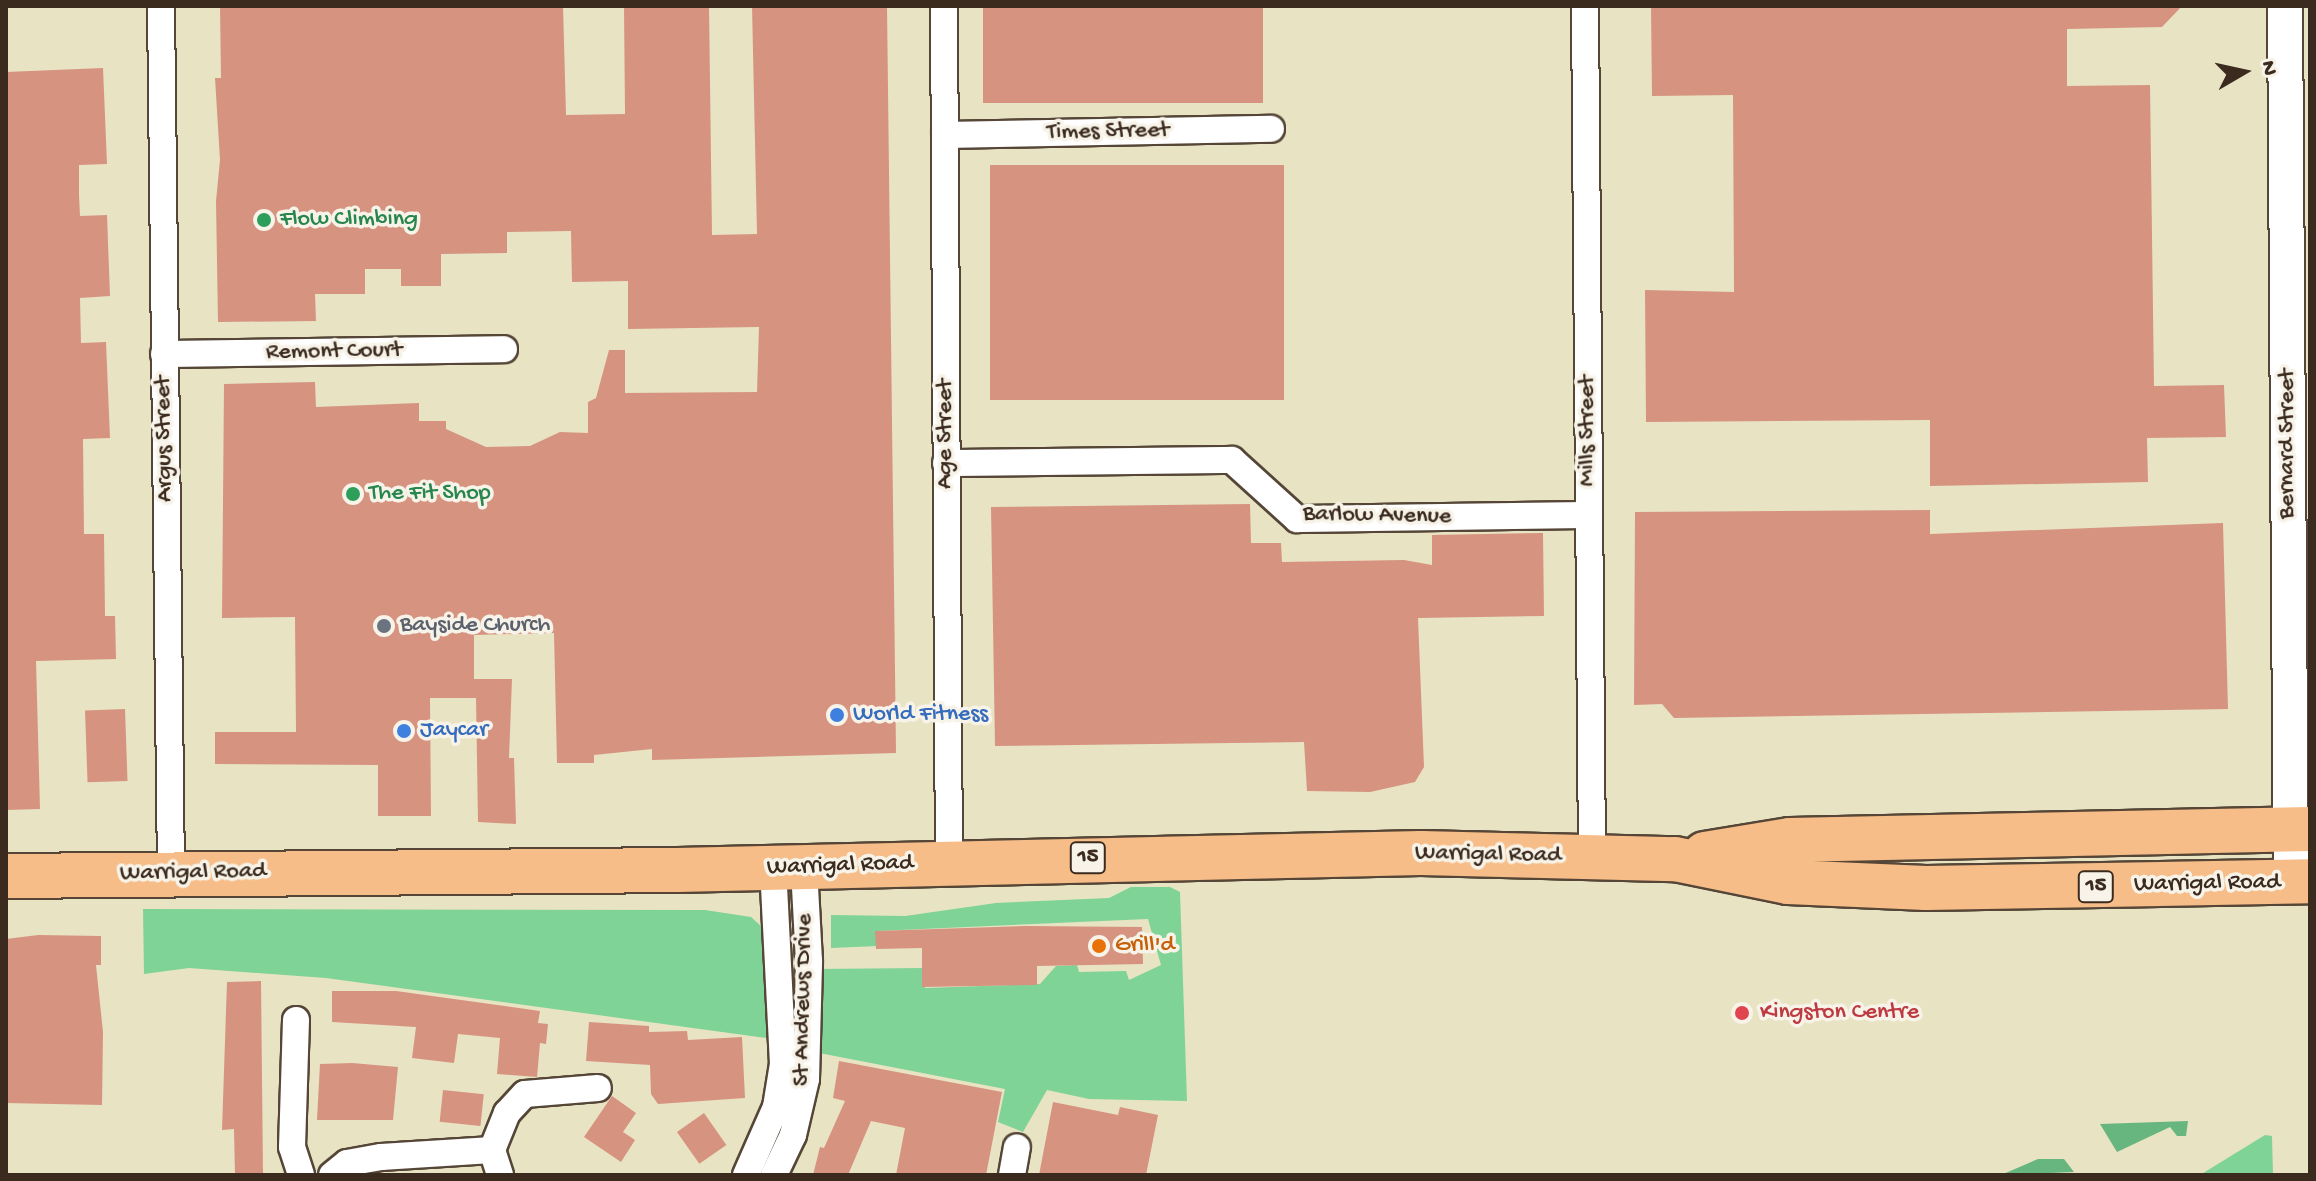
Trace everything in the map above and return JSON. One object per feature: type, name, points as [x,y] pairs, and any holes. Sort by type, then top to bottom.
[{"type":"highway","name":"Warrigal Road","points":[[1675,859],[1790,840],[2301,829]]},
{"type":"highway","name":"Warrigal Road","points":[[6,876],[788,868],[1341,853],[1675,859],[1788,882],[1914,888],[2300,882]]},
{"type":"street","name":"Argus Street","points":[[161,6],[171,872]]},
{"type":"street","name":"Age Street","points":[[944,6],[949,863]]},
{"type":"street","name":"Mills Street","points":[[1585,6],[1592,857]]},
{"type":"street","name":"Bernard Street","points":[[2285,6],[2300,882]]},
{"type":"street","name":"Times Street","points":[[945,135],[1271,129]]},
{"type":"street","name":"Remont Court","points":[[164,354],[504,349]]},
{"type":"street","name":"Barlow Avenue","points":[[946,463],[1232,460],[1297,519],[1589,515]]},
{"type":"street","name":"St Andrews Drive","points":[[746,1175],[776,1107],[783,1064],[788,868]]},
{"type":"street","name":"St Andrews Drive","points":[[774,1175],[793,1135],[806,1079],[809,961],[788,868]]},
{"type":"street","points":[[296,1020],[292,1147],[301,1175]]},
{"type":"street","points":[[500,1175],[492,1150],[507,1113],[525,1094],[598,1088]]},
{"type":"street","points":[[1012,1175],[1017,1147]]},
{"type":"street","points":[[332,1175],[347,1163],[381,1157],[492,1150]]},
{"type":"green space","points":[[1131,887],[1170,887],[1180,892],[1187,1101],[1089,1099],[1047,1090],[1023,1132],[998,1122],[1005,1089],[814,1052],[816,969],[924,968],[925,988],[1040,984],[1056,966],[1077,965],[1079,972],[1126,971],[1129,980],[1161,965],[1148,919],[878,931],[878,946],[831,948],[831,915],[905,916],[996,903],[1109,898]]},
{"type":"green space","points":[[143,909],[705,910],[751,917],[762,927],[774,1039],[326,978],[189,968],[144,974]]},
{"type":"green space","points":[[2188,1121],[2186,1136],[2177,1136],[2170,1127],[2117,1152],[2100,1124]]},
{"type":"green space","points":[[2265,1135],[2272,1136],[2273,1175],[2200,1175]]},
{"type":"green space","points":[[2038,1159],[2064,1159],[2074,1172],[2001,1175]]},
{"type":"building","points":[[220,6],[563,6],[566,115],[625,114],[624,6],[709,6],[712,235],[757,234],[752,6],[887,6],[896,753],[652,760],[652,749],[594,755],[594,763],[557,763],[554,633],[474,635],[474,679],[512,679],[509,758],[514,758],[516,824],[478,822],[476,698],[430,698],[431,816],[378,816],[378,765],[215,764],[215,732],[296,732],[295,617],[222,618],[224,384],[315,382],[316,407],[419,403],[419,421],[446,421],[446,429],[486,447],[530,446],[560,432],[588,433],[588,402],[596,398],[609,350],[625,350],[625,393],[757,392],[759,327],[628,329],[628,281],[572,282],[571,231],[507,232],[507,253],[441,254],[441,286],[401,286],[401,269],[365,269],[365,294],[315,294],[316,321],[218,322],[216,201],[220,160],[215,78],[221,78]]},
{"type":"building","points":[[983,6],[1263,6],[1263,103],[983,103]]},
{"type":"building","points":[[1651,6],[2182,6],[2162,27],[2067,29],[2067,86],[2150,85],[2154,386],[2224,385],[2226,437],[2147,438],[2148,482],[1930,486],[1930,420],[1646,422],[1645,290],[1734,292],[1733,95],[1652,96]]},
{"type":"building","points":[[103,68],[107,164],[79,165],[79,195],[80,216],[107,215],[110,296],[80,298],[81,343],[106,342],[110,438],[83,439],[84,534],[104,534],[105,616],[115,616],[116,659],[36,661],[40,809],[6,810],[6,72]]},
{"type":"building","points":[[990,165],[1284,165],[1284,400],[990,400]]},
{"type":"building","points":[[1250,504],[1251,543],[1281,543],[1282,562],[1404,560],[1432,565],[1432,535],[1543,533],[1544,616],[1418,618],[1424,767],[1415,782],[1370,792],[1307,791],[1304,742],[995,746],[991,507]]},
{"type":"building","points":[[1930,510],[1930,534],[2223,523],[2228,709],[1674,718],[1662,704],[1634,705],[1635,512]]},
{"type":"building","points":[[125,709],[128,781],[88,782],[85,710]]},
{"type":"building","points":[[1026,926],[1142,927],[1143,964],[1037,966],[1037,985],[922,987],[922,948],[876,949],[875,931]]},
{"type":"building","points":[[38,935],[101,936],[101,965],[96,965],[103,1032],[102,1105],[6,1103],[6,939]]},
{"type":"building","points":[[261,981],[263,1175],[235,1175],[234,1129],[222,1130],[227,982]]},
{"type":"building","points":[[332,991],[396,991],[540,1011],[538,1023],[548,1024],[546,1044],[540,1043],[537,1077],[497,1074],[500,1038],[458,1034],[454,1063],[412,1058],[416,1027],[332,1022]]},
{"type":"building","points":[[589,1022],[649,1026],[649,1032],[687,1031],[688,1040],[742,1037],[745,1098],[658,1104],[651,1094],[650,1065],[586,1061]]},
{"type":"building","points":[[839,1061],[1002,1092],[986,1175],[896,1175],[905,1128],[871,1121],[848,1175],[813,1175],[820,1147],[824,1148],[845,1101],[833,1098]]},
{"type":"building","points":[[320,1064],[398,1067],[393,1120],[317,1120]]},
{"type":"building","points":[[443,1090],[484,1094],[480,1126],[440,1122]]},
{"type":"building","points":[[612,1096],[636,1113],[623,1132],[635,1140],[621,1162],[584,1137]]},
{"type":"building","points":[[1053,1102],[1118,1115],[1120,1107],[1158,1115],[1146,1175],[1039,1175]]},
{"type":"building","points":[[704,1113],[726,1145],[699,1164],[677,1132]]},
{"type":"place","name":"Flow Climbing","points":[[264,220]]},
{"type":"place","name":"The Fit Shop","points":[[353,494]]},
{"type":"place","name":"Bayside Church","points":[[384,626]]},
{"type":"place","name":"World Fitness","points":[[837,715]]},
{"type":"place","name":"Jaycar","points":[[404,731]]},
{"type":"place","name":"Grill'd","points":[[1099,946]]},
{"type":"place","name":"Kingston Centre","points":[[1742,1013]]}]
